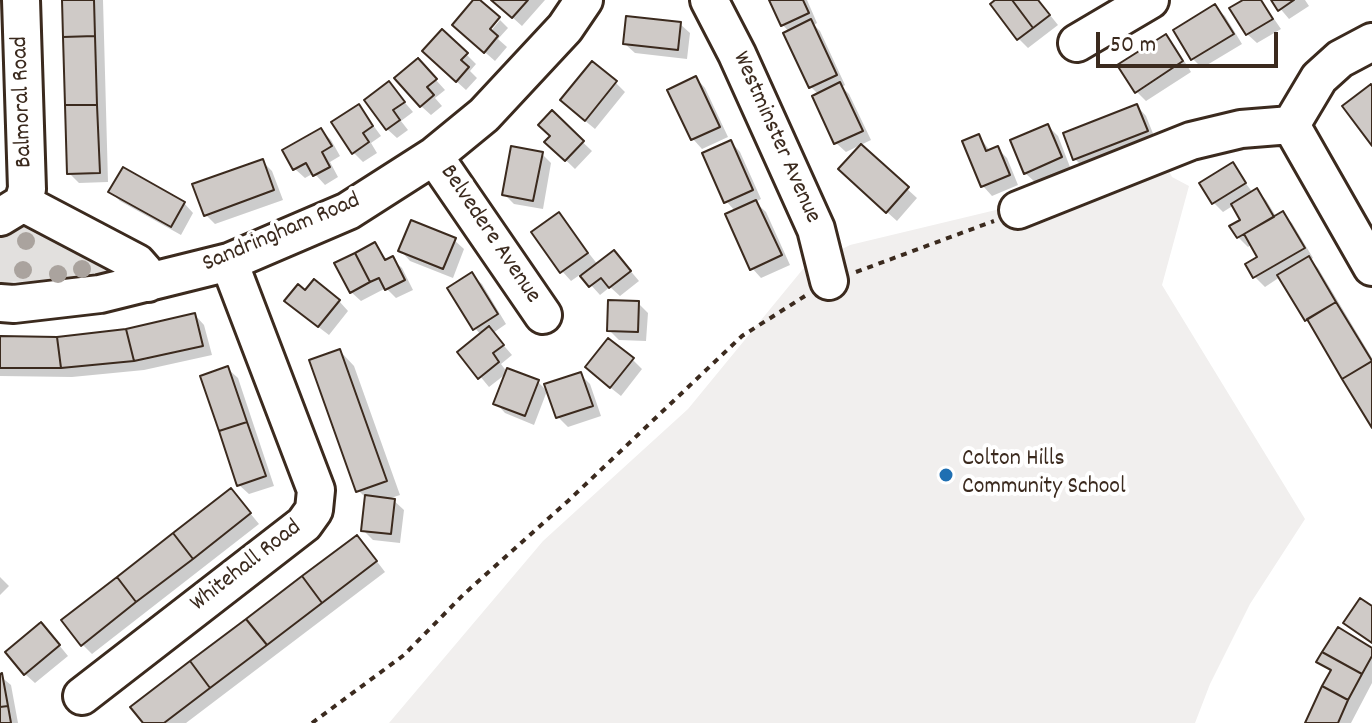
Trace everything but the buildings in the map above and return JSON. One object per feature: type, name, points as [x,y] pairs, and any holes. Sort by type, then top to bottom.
[{"type":"street","name":"Balmoral Road","points":[[21,0],[27,189],[12,210],[137,263],[148,283]]},
{"type":"street","name":"Sandringham Road","points":[[0,303],[100,294],[229,262],[348,211],[434,156],[484,115],[565,28],[584,0]]},
{"type":"street","name":"Westminster Avenue","points":[[709,0],[737,54],[816,229],[829,281]]},
{"type":"street","points":[[1077,43],[1150,0]]},
{"type":"street","points":[[1291,125],[1319,78],[1340,59],[1372,42]]},
{"type":"street","points":[[1018,210],[1191,141],[1241,129],[1291,125]]},
{"type":"street","points":[[1291,125],[1372,267]]},
{"type":"street","name":"Belvedere Avenue","points":[[434,156],[543,315]]},
{"type":"street","name":"Whitehall Road","points":[[82,696],[304,524],[314,510],[316,490],[229,262]]},
{"type":"path","points":[[312,723],[404,655],[463,595],[568,501],[742,336],[829,281],[985,226],[1018,210]]},
{"type":"shaded area","name":"Colton Hills Community School","points":[[1162,157],[1172,177],[1189,186],[1162,285],[1305,519],[1250,604],[1210,684],[1195,723],[389,723],[543,541],[688,409],[803,269],[850,245],[1025,203]]},
{"type":"shaded area","points":[[37,222],[115,272],[111,276],[63,281],[0,282],[0,226]]},
{"type":"place","name":"Colton Hills Community School","points":[[946,475]]}]
